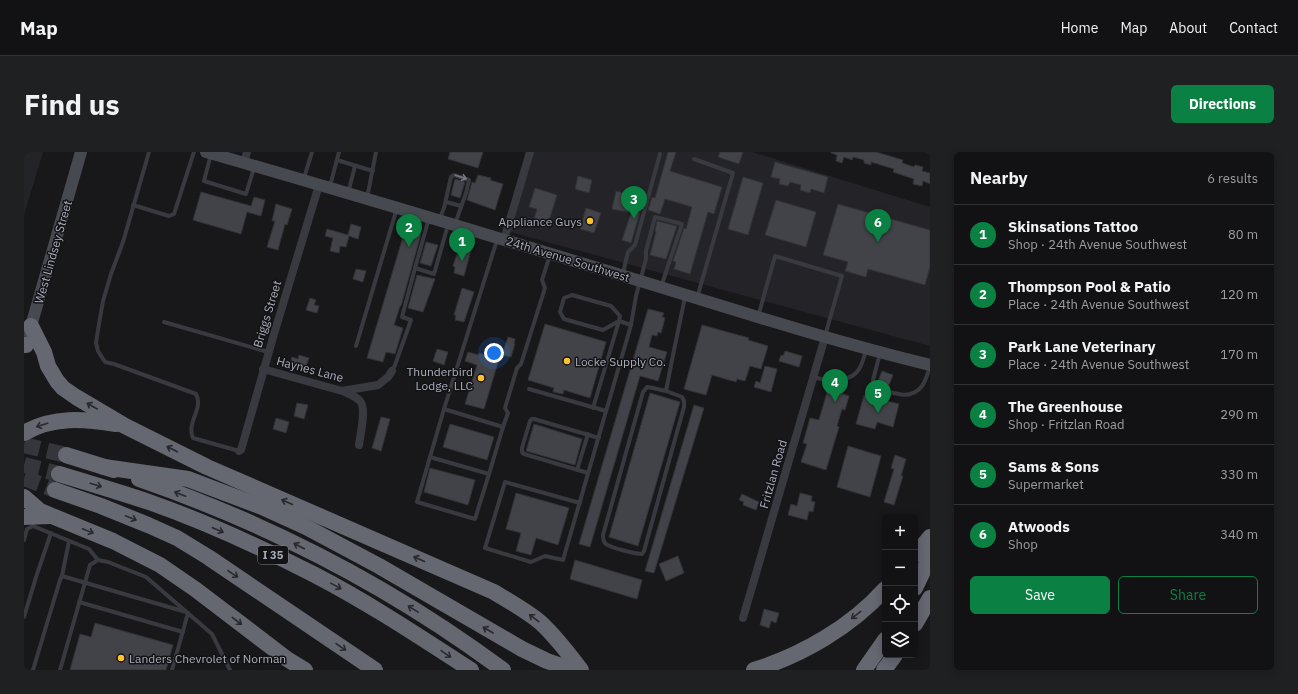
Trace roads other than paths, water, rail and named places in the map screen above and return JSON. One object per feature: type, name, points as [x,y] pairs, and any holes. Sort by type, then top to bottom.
[{"type":"highway","points":[[31,326],[56,381],[76,397],[125,426],[207,467],[494,592],[519,607],[540,623],[562,645],[581,670]]},
{"type":"highway","points":[[24,433],[43,424],[72,420],[89,420],[125,426]]},
{"type":"highway","name":"I 35","points":[[66,455],[166,488],[298,545],[396,599],[450,632],[503,670]]},
{"type":"highway","points":[[104,467],[188,479],[262,507],[306,527],[352,551],[522,649],[573,670]]},
{"type":"highway","name":"I 35","points":[[59,474],[128,495],[173,511],[220,530],[316,575],[405,626],[470,670]]},
{"type":"highway","points":[[56,490],[101,506],[177,538],[208,557],[375,670]]},
{"type":"highway","points":[[24,497],[40,511],[114,541],[160,565],[287,659],[305,670]]},
{"type":"highway","points":[[24,517],[52,516]]},
{"type":"highway","points":[[918,551],[930,537]]},
{"type":"highway","points":[[916,586],[930,556]]},
{"type":"highway","points":[[754,670],[789,657],[813,645],[857,615],[882,592]]},
{"type":"highway","points":[[916,622],[930,598]]},
{"type":"highway","points":[[864,670],[882,644]]},
{"type":"highway","points":[[884,670],[893,658]]},
{"type":"highway","points":[[897,670],[902,658]]},
{"type":"main road","name":"West Lindsey Street","points":[[25,347],[82,152]]},
{"type":"main road","name":"24th Avenue Southwest","points":[[209,153],[249,160],[324,187],[825,337],[880,353],[930,365]]},
{"type":"street","points":[[501,239],[530,152]]},
{"type":"street","name":"Briggs Street","points":[[239,451],[241,450],[268,352],[324,187]]},
{"type":"street","name":"Fritzlan Road","points":[[743,618],[825,337]]},
{"type":"street","name":"Haynes Lane","points":[[263,369],[342,391],[378,385],[388,377],[392,371]]},
{"type":"street","points":[[342,391],[358,399],[363,405],[359,445]]},
{"type":"lane","points":[[149,152],[123,242],[110,274],[103,301],[96,347],[105,362],[196,394],[198,404],[190,430],[193,438],[239,451]]},
{"type":"lane","points":[[133,206],[169,216],[174,214],[194,152]]},
{"type":"lane","points":[[303,180],[312,152]]},
{"type":"lane","points":[[324,187],[337,160],[339,152]]},
{"type":"lane","points":[[366,199],[376,152]]},
{"type":"lane","points":[[209,153],[204,181],[246,194],[249,160]]},
{"type":"lane","points":[[622,276],[628,252],[635,246],[660,154]]},
{"type":"lane","points":[[666,391],[672,360],[691,297],[733,173],[694,159]]},
{"type":"lane","points":[[337,160],[373,171]]},
{"type":"lane","points":[[348,194],[355,166]]},
{"type":"lane","points":[[392,371],[410,320],[402,317],[415,268],[443,222],[461,206],[470,180],[461,176],[454,175],[451,177],[446,202],[443,222],[434,274],[415,268]]},
{"type":"lane","points":[[446,202],[461,206]]},
{"type":"lane","points":[[356,346],[397,208]]},
{"type":"lane","points":[[580,503],[505,482],[485,548],[532,562],[545,556],[563,560],[580,503],[588,473],[632,325],[636,296],[655,217],[682,224],[661,287]]},
{"type":"lane","points":[[501,239],[444,409],[417,502],[475,519],[502,427],[508,413],[505,408],[517,368],[521,364],[545,288],[542,280],[550,254]]},
{"type":"lane","points":[[758,317],[775,256],[842,276],[825,337]]},
{"type":"lane","points":[[594,408],[618,321],[620,316],[611,306],[572,295],[564,298],[560,312],[564,319],[603,330],[618,321],[632,325]]},
{"type":"lane","points":[[164,322],[268,352]]},
{"type":"lane","points":[[814,377],[829,380],[853,375],[860,368],[866,349]]},
{"type":"lane","points":[[880,353],[873,380],[875,387],[900,395],[914,394],[922,386],[930,365]]},
{"type":"lane","points":[[647,388],[666,391],[682,397],[684,407],[644,551],[642,554],[636,554],[606,544],[603,540],[603,535],[643,392],[647,388]]},
{"type":"lane","points":[[529,389],[606,412]]},
{"type":"lane","points":[[444,409],[502,427]]},
{"type":"lane","points":[[588,473],[524,454],[522,452],[522,448],[530,421],[534,419],[599,438]]},
{"type":"lane","points":[[577,470],[588,434]]},
{"type":"lane","points":[[430,457],[489,474]]},
{"type":"lane","points":[[24,540],[27,529],[33,526],[89,549],[98,560],[108,562],[146,577],[212,634],[230,670]]},
{"type":"lane","points":[[24,617],[51,534]]},
{"type":"lane","points":[[33,670],[62,576],[69,541]]},
{"type":"lane","points":[[60,670],[90,565],[98,560]]},
{"type":"lane","points":[[62,576],[188,613]]},
{"type":"lane","points":[[79,602],[183,632]]},
{"type":"lane","points":[[172,670],[188,613]]},
{"type":"tunnel","points":[[24,445],[66,455]]},
{"type":"tunnel","points":[[24,465],[59,474]]},
{"type":"tunnel","points":[[24,478],[55,490]]},
{"type":"place","name":"Park Lane Veterinary","points":[[634,219]]},
{"type":"place","name":"Appliance Guys","points":[[590,221]]},
{"type":"place","name":"Atwoods","points":[[878,242]]},
{"type":"place","name":"Thompson Pool & Patio","points":[[409,247]]},
{"type":"place","name":"Skinsations Tattoo","points":[[462,261]]},
{"type":"place","name":"Locke Supply Co.","points":[[567,361]]},
{"type":"place","name":"Thunderbird Lodge, LLC","points":[[481,378]]},
{"type":"place","name":"The Greenhouse","points":[[835,402]]},
{"type":"place","name":"Sams & Sons","points":[[878,413]]},
{"type":"place","name":"Landers Chevrolet of Norman","points":[[121,658]]}]
